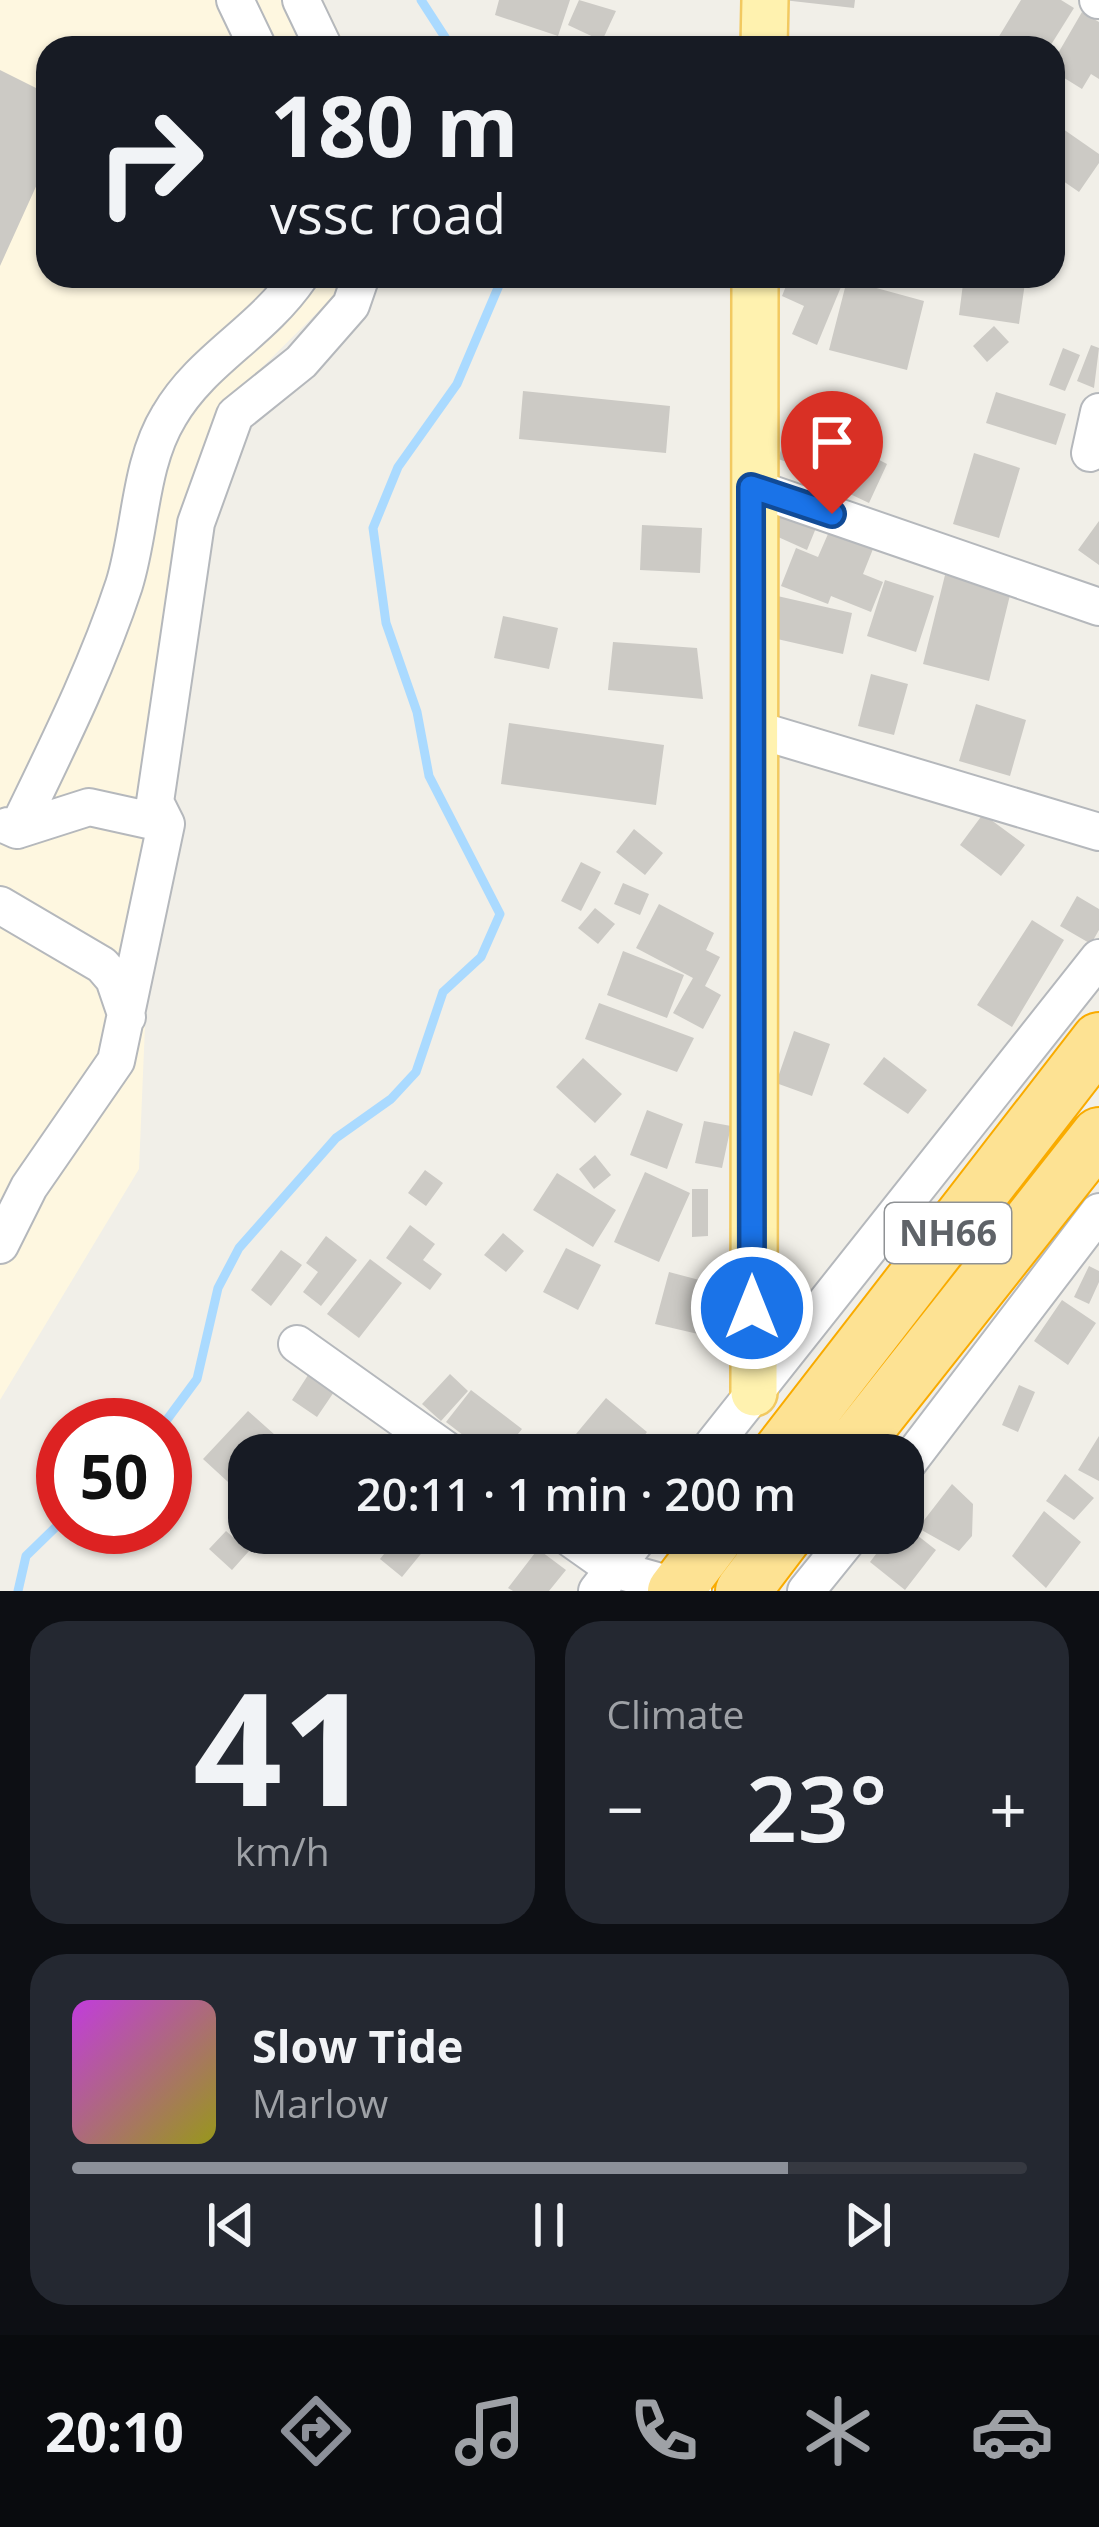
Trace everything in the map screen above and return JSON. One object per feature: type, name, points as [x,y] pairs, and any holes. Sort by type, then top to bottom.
[{"type":"highway","name":"NH66","points":[[812,1434],[1099,1040]]},
{"type":"highway","name":"NH66","points":[[863,1434],[1099,1135]]},
{"type":"highway","points":[[683,1588],[705,1554]]},
{"type":"highway","points":[[743,1591],[771,1554]]},
{"type":"main road","points":[[764,36],[765,0]]},
{"type":"main road","points":[[754,1393],[751,487],[755,288]]},
{"type":"street","points":[[235,0],[252,36]]},
{"type":"street","points":[[302,0],[318,36]]},
{"type":"street","points":[[9,826],[93,673],[125,579],[160,432],[185,391],[267,320],[291,288]]},
{"type":"street","points":[[0,1245],[29,1187],[116,1060],[166,824],[154,802],[196,523],[235,415],[301,362],[351,304],[357,288]]},
{"type":"street","points":[[1090,453],[1099,412]]},
{"type":"street","points":[[751,487],[1099,607]]},
{"type":"street","points":[[751,728],[1099,832]]},
{"type":"street","points":[[9,826],[89,808],[166,824]]},
{"type":"street","points":[[0,905],[102,965],[114,979],[127,1016]]},
{"type":"street","points":[[722,1434],[1099,958]]},
{"type":"street","points":[[0,1212],[29,1187]]},
{"type":"street","points":[[924,1441],[1099,1212]]},
{"type":"street","points":[[297,1344],[423,1434]]},
{"type":"street","points":[[754,1393],[792,1434]]},
{"type":"street","points":[[582,1554],[605,1580],[683,1588]]},
{"type":"street","points":[[605,1580],[625,1554]]},
{"type":"street","points":[[806,1591],[836,1554]]},
{"type":"shaded area","points":[[0,0],[323,0],[341,36],[36,36],[36,288],[339,288],[218,411],[156,763],[139,1169],[0,1400]]},
{"type":"building","points":[[499,0],[570,0],[558,36],[495,15]]},
{"type":"building","points":[[579,0],[616,11],[604,36],[591,36],[568,25]]},
{"type":"building","points":[[783,0],[855,0],[854,8]]},
{"type":"building","points":[[1021,0],[1061,0],[1074,8],[1056,36],[999,36]]},
{"type":"building","points":[[1082,12],[1099,22],[1099,79],[1091,74],[1082,89],[1065,78],[1065,41]]},
{"type":"building","points":[[0,70],[36,88],[36,186],[0,266]]},
{"type":"building","points":[[1065,130],[1099,154],[1099,163],[1079,192],[1065,182]]},
{"type":"building","points":[[785,288],[841,288],[817,345],[792,334],[804,306],[782,296]]},
{"type":"building","points":[[845,288],[876,288],[924,301],[907,370],[829,350]]},
{"type":"building","points":[[962,288],[1024,288],[1019,324],[959,315]]},
{"type":"building","points":[[994,326],[1009,342],[987,362],[973,346]]},
{"type":"building","points":[[1091,345],[1099,348],[1094,388],[1077,381]]},
{"type":"building","points":[[1063,348],[1080,355],[1065,391],[1049,385]]},
{"type":"building","points":[[523,391],[670,406],[666,453],[519,439]]},
{"type":"building","points":[[996,392],[1066,414],[1056,445],[986,423]]},
{"type":"building","points":[[789,426],[825,438],[814,471],[778,459]]},
{"type":"building","points":[[848,444],[887,464],[869,503],[829,484]]},
{"type":"building","points":[[974,453],[1020,468],[999,538],[953,524]]},
{"type":"building","points":[[770,502],[818,523],[807,550],[758,528]]},
{"type":"building","points":[[1099,521],[1099,565],[1078,550]]},
{"type":"building","points":[[642,525],[702,528],[700,573],[640,570]]},
{"type":"building","points":[[831,527],[875,544],[863,574],[883,582],[871,612],[831,596],[828,604],[781,586],[796,548],[818,557]]},
{"type":"building","points":[[945,575],[1011,591],[989,681],[923,664]]},
{"type":"building","points":[[885,580],[934,596],[916,652],[867,636]]},
{"type":"building","points":[[773,595],[852,613],[843,654],[764,636]]},
{"type":"building","points":[[503,616],[558,628],[549,669],[494,658]]},
{"type":"building","points":[[613,642],[697,648],[703,699],[608,690]]},
{"type":"building","points":[[871,674],[908,684],[894,735],[858,726]]},
{"type":"building","points":[[976,704],[1026,720],[1010,776],[959,761]]},
{"type":"building","points":[[509,723],[664,745],[656,805],[501,784]]},
{"type":"building","points":[[983,814],[1025,845],[1001,876],[960,845]]},
{"type":"building","points":[[634,829],[663,853],[645,875],[616,852]]},
{"type":"building","points":[[581,862],[601,872],[581,911],[561,901]]},
{"type":"building","points":[[623,883],[649,894],[640,915],[614,904]]},
{"type":"building","points":[[1077,896],[1099,909],[1099,930],[1091,944],[1060,926]]},
{"type":"building","points":[[659,904],[714,933],[706,950],[720,957],[705,986],[721,995],[703,1029],[673,1013],[693,978],[636,948]]},
{"type":"building","points":[[595,908],[615,924],[598,944],[578,928]]},
{"type":"building","points":[[1032,920],[1064,940],[1012,1027],[977,1005]]},
{"type":"building","points":[[623,951],[684,975],[667,1018],[607,995]]},
{"type":"building","points":[[599,1003],[694,1038],[677,1072],[585,1039]]},
{"type":"building","points":[[794,1031],[830,1044],[812,1096],[776,1083]]},
{"type":"building","points":[[884,1057],[927,1090],[908,1114],[863,1084]]},
{"type":"building","points":[[583,1058],[622,1094],[595,1123],[556,1087]]},
{"type":"building","points":[[647,1110],[683,1124],[667,1169],[630,1155]]},
{"type":"building","points":[[704,1121],[731,1126],[722,1168],[695,1163]]},
{"type":"building","points":[[595,1155],[611,1175],[594,1189],[579,1169]]},
{"type":"building","points":[[425,1170],[443,1183],[426,1206],[408,1193]]},
{"type":"building","points":[[645,1172],[690,1193],[659,1262],[614,1242]]},
{"type":"building","points":[[557,1173],[616,1210],[593,1247],[533,1210]]},
{"type":"building","points":[[692,1189],[708,1189],[708,1236],[692,1237]]},
{"type":"building","points":[[410,1225],[435,1244],[423,1260],[442,1274],[430,1290],[386,1258]]},
{"type":"building","points":[[503,1233],[524,1251],[506,1272],[484,1255]]},
{"type":"building","points":[[326,1236],[357,1260],[321,1306],[303,1292],[318,1272],[306,1263]]},
{"type":"building","points":[[566,1248],[601,1265],[578,1310],[543,1292]]},
{"type":"building","points":[[281,1250],[302,1265],[271,1306],[251,1290]]},
{"type":"building","points":[[370,1259],[402,1283],[359,1338],[327,1314]]},
{"type":"building","points":[[1089,1266],[1099,1271],[1099,1282],[1089,1304],[1074,1297]]},
{"type":"building","points":[[669,1272],[722,1286],[711,1337],[655,1324]]},
{"type":"building","points":[[1062,1300],[1096,1323],[1068,1365],[1034,1341]]},
{"type":"building","points":[[310,1372],[336,1389],[317,1417],[292,1400]]},
{"type":"building","points":[[450,1374],[468,1391],[441,1421],[422,1404]]},
{"type":"building","points":[[1019,1385],[1035,1392],[1018,1432],[1002,1425]]},
{"type":"building","points":[[471,1390],[522,1429],[518,1434],[462,1434],[446,1422]]},
{"type":"building","points":[[606,1398],[647,1432],[645,1434],[576,1434]]},
{"type":"building","points":[[248,1411],[274,1434],[228,1434],[228,1482],[203,1459]]},
{"type":"building","points":[[1099,1436],[1099,1481],[1078,1470]]},
{"type":"building","points":[[1065,1474],[1094,1498],[1074,1520],[1046,1501]]},
{"type":"building","points":[[952,1484],[973,1504],[972,1536],[959,1551],[924,1531],[924,1520]]},
{"type":"building","points":[[1044,1511],[1081,1542],[1046,1588],[1012,1556]]},
{"type":"building","points":[[226,1531],[228,1554],[246,1554],[232,1570],[209,1549]]},
{"type":"building","points":[[924,1541],[936,1550],[905,1590],[870,1562],[876,1554],[924,1554]]},
{"type":"building","points":[[384,1554],[421,1554],[402,1577],[380,1559]]},
{"type":"building","points":[[534,1554],[545,1554],[566,1570],[549,1591],[508,1588]]},
{"type":"waterway","points":[[421,0],[444,36]]},
{"type":"waterway","points":[[183,1398],[197,1379],[218,1288],[239,1248],[336,1138],[391,1099],[416,1072],[443,992],[481,957],[500,914],[429,776],[417,712],[386,623],[373,528],[398,467],[457,384],[498,288]]},
{"type":"waterway","points":[[18,1591],[26,1556],[36,1546]]},
{"type":"route","points":[[752,1308],[751,487],[832,514]]}]
